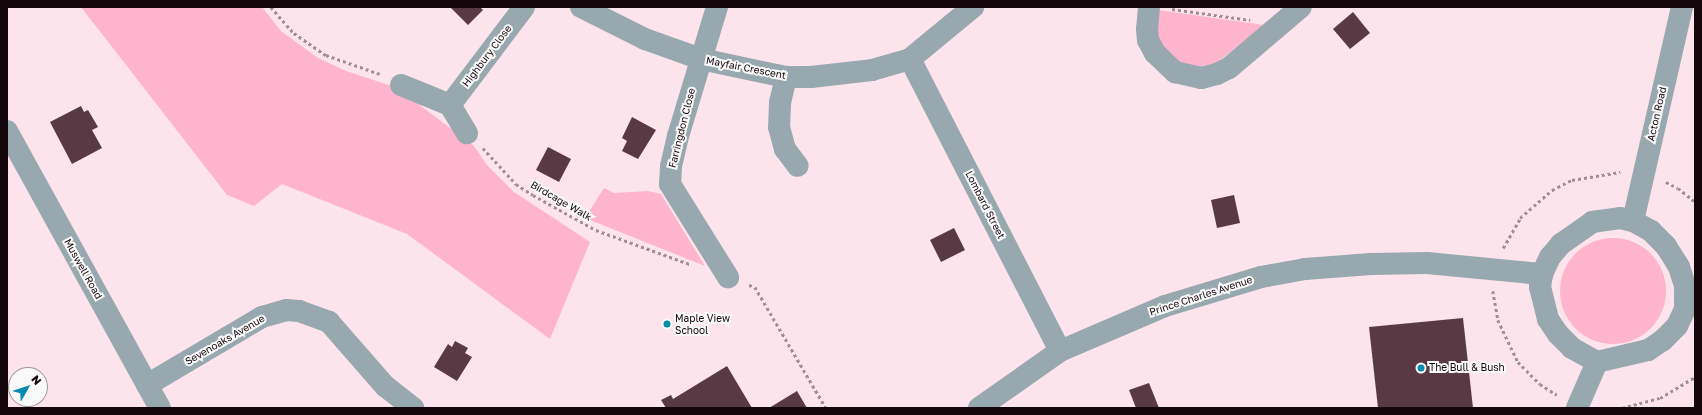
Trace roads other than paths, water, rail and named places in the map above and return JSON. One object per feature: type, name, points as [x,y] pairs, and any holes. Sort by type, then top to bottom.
[{"type":"street","name":"Highbury Close","points":[[450,105],[524,7]]},
{"type":"street","name":"Mayfair Crescent","points":[[581,7],[644,39],[701,59],[786,77],[839,76],[910,59],[973,7]]},
{"type":"street","name":"Farringdon Close","points":[[716,7],[678,136],[671,166],[670,184],[728,277]]},
{"type":"street","points":[[1159,8],[1147,29],[1151,47],[1171,69],[1193,78],[1209,76],[1228,68],[1301,7]]},
{"type":"street","name":"Acton Road","points":[[1633,221],[1642,176],[1682,7]]},
{"type":"street","name":"Lombard Street","points":[[910,59],[1060,351]]},
{"type":"street","points":[[786,77],[780,102],[779,127],[785,149],[798,166]]},
{"type":"street","points":[[401,85],[450,105],[467,133]]},
{"type":"street","name":"Muswell Road","points":[[7,131],[160,408]]},
{"type":"street","points":[[1620,218],[1633,221],[1651,231],[1661,241],[1679,267],[1690,310],[1663,340],[1648,350],[1597,362],[1572,348],[1548,319],[1540,287],[1542,274],[1550,257],[1561,244],[1592,222],[1620,218]]},
{"type":"street","name":"Prince Charles Avenue","points":[[979,408],[1060,351],[1165,306],[1261,277],[1305,269],[1372,264],[1427,263],[1542,274]]},
{"type":"street","name":"Sevenoaks Avenue","points":[[147,385],[262,317],[286,310],[299,311],[329,322],[385,386],[413,408]]},
{"type":"street","points":[[1578,407],[1597,362]]},
{"type":"place","name":"Maple View School","points":[[667,324]]},
{"type":"place","name":"The Bull & Bush","points":[[1421,368]]}]
